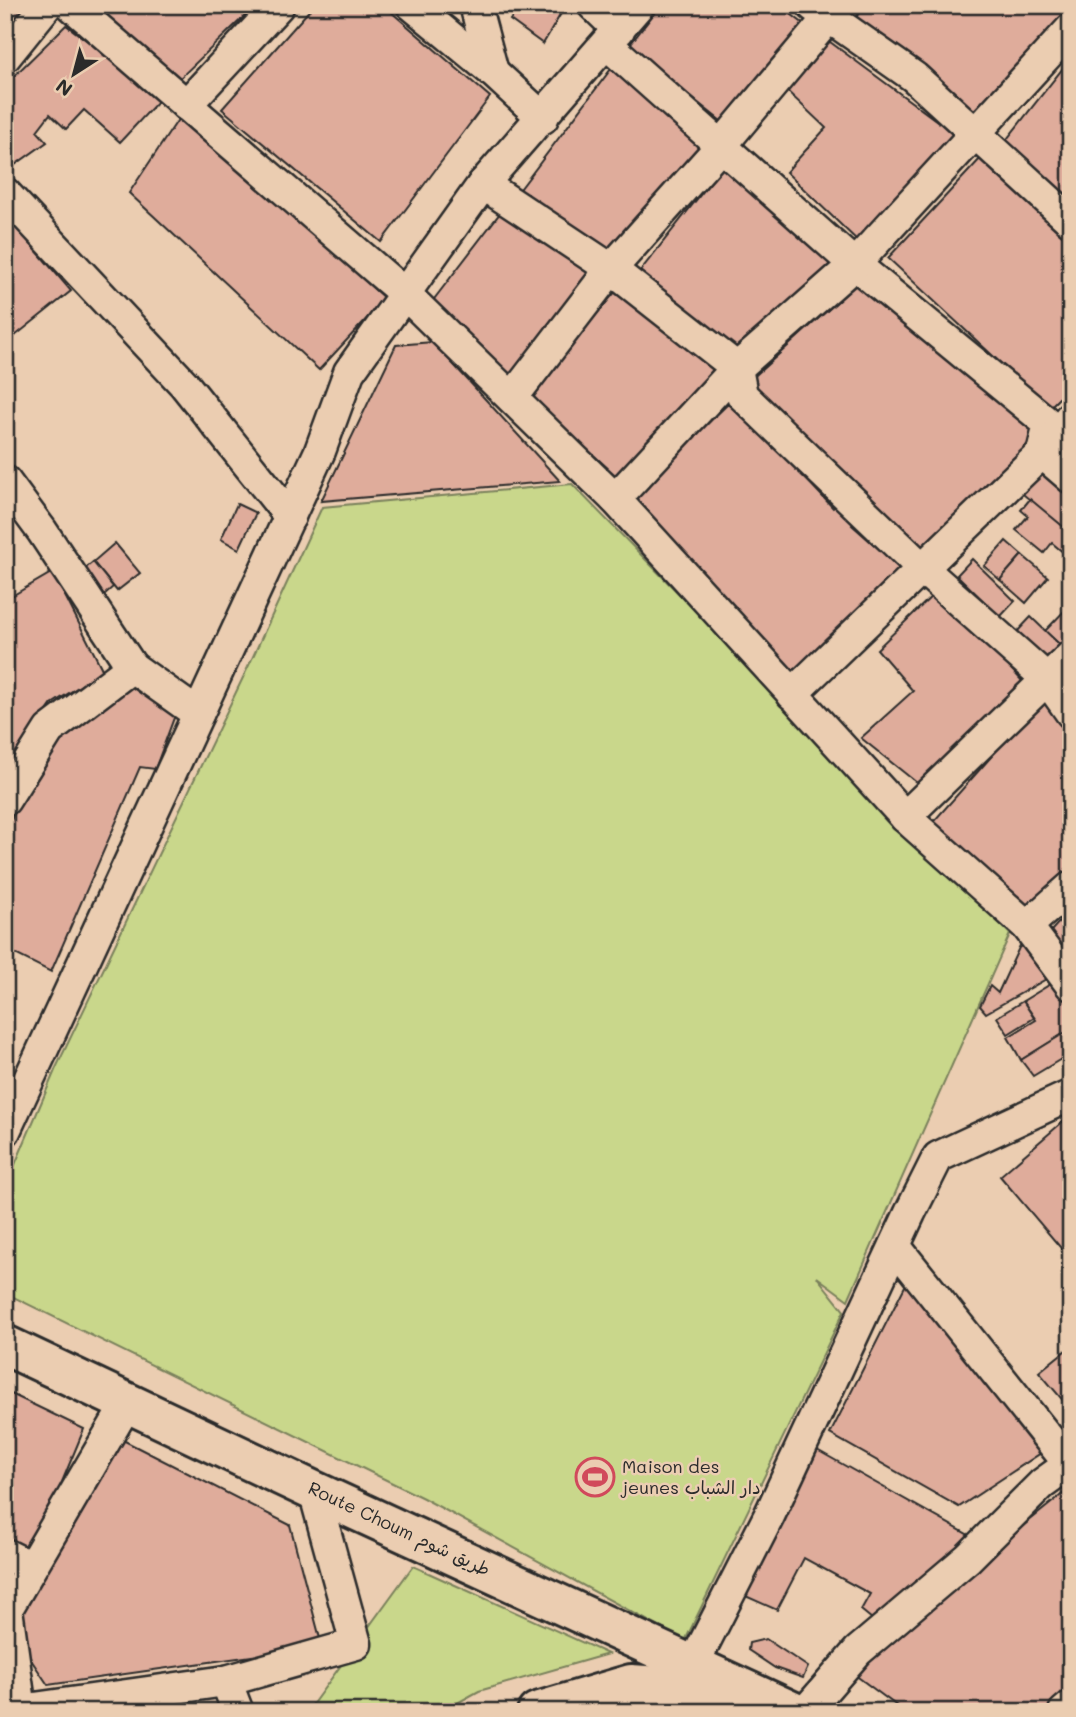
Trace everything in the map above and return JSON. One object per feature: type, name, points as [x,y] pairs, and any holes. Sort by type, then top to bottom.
[{"type":"main road","name":"Route Choum طريق شوم","points":[[5,1345],[792,1709]]},
{"type":"main road","points":[[537,1712],[631,1684],[687,1688],[792,1709]]},
{"type":"street","points":[[5,57],[47,5]]},
{"type":"street","points":[[71,5],[405,293],[615,499],[905,817],[1027,926],[1071,985]]},
{"type":"street","points":[[186,105],[279,5]]},
{"type":"street","points":[[412,5],[493,72],[543,118]]},
{"type":"street","points":[[475,5],[493,72]]},
{"type":"street","points":[[593,5],[613,37],[722,146],[855,264],[1049,424],[1042,453]]},
{"type":"street","points":[[5,1131],[320,451],[349,372],[483,184],[639,5]]},
{"type":"street","points":[[512,398],[611,269],[722,146],[827,9],[914,77],[1071,221]]},
{"type":"street","points":[[615,499],[737,368],[855,264],[1071,29]]},
{"type":"street","points":[[483,184],[611,269],[737,368],[742,395],[923,569],[1047,679],[1071,713]]},
{"type":"street","points":[[5,193],[184,384],[290,517]]},
{"type":"street","points":[[792,694],[1042,453],[1071,416]]},
{"type":"street","points":[[1042,453],[1071,478]]},
{"type":"street","points":[[5,481],[42,531],[132,667],[198,714]]},
{"type":"street","points":[[905,817],[1071,656]]},
{"type":"street","points":[[5,800],[49,730],[132,667]]},
{"type":"street","points":[[1027,926],[1071,887]]},
{"type":"street","points":[[693,1665],[769,1516],[939,1157],[1071,1095]]},
{"type":"street","points":[[792,1709],[968,1559],[1042,1484],[1070,1463],[895,1246]]},
{"type":"street","points":[[128,1402],[18,1561],[7,1609],[14,1711],[226,1681],[356,1644],[314,1490]]},
{"type":"street","points":[[226,1681],[238,1712]]},
{"type":"street","points":[[1064,1712],[1071,1706]]},
{"type":"green space","points":[[572,484],[1010,934],[848,1300],[817,1277],[844,1311],[685,1641],[423,1498],[5,1293],[5,1188],[56,1068],[322,507]]},
{"type":"green space","points":[[413,1566],[608,1654],[479,1691],[441,1712],[307,1712]]},
{"type":"building","points":[[5,5],[32,5],[5,42]]},
{"type":"building","points":[[88,5],[256,5],[175,83]]},
{"type":"building","points":[[314,5],[383,5],[490,97],[381,242],[222,109]]},
{"type":"building","points":[[521,5],[566,5],[543,44],[510,20]]},
{"type":"building","points":[[661,5],[779,5],[809,28],[726,125],[628,47]]},
{"type":"building","points":[[865,5],[1069,5],[1071,12],[975,112],[854,20]]},
{"type":"building","points":[[66,25],[162,97],[120,142],[84,110],[66,129],[50,114],[37,131],[47,142],[5,172],[5,85]]},
{"type":"building","points":[[826,39],[956,135],[862,245],[786,172],[826,128],[786,90]]},
{"type":"building","points":[[1071,58],[1071,204],[1004,143]]},
{"type":"building","points":[[611,69],[708,147],[617,259],[518,192]]},
{"type":"building","points":[[183,112],[385,299],[319,370],[129,193]]},
{"type":"building","points":[[981,158],[1071,239],[1071,386],[1049,408],[888,258]]},
{"type":"building","points":[[724,165],[837,269],[740,357],[633,280]]},
{"type":"building","points":[[507,204],[602,276],[517,384],[428,307]]},
{"type":"building","points":[[5,214],[71,291],[5,344]]},
{"type":"building","points":[[860,281],[1038,434],[923,554],[748,382]]},
{"type":"building","points":[[616,291],[727,375],[623,482],[528,395]]},
{"type":"building","points":[[433,342],[560,481],[321,501],[396,345]]},
{"type":"building","points":[[732,400],[833,508],[842,501],[859,516],[852,525],[905,572],[795,676],[622,507]]},
{"type":"building","points":[[1071,434],[1071,470],[1051,454]]},
{"type":"building","points":[[1041,463],[1071,489],[1071,522],[1065,529],[1018,490]]},
{"type":"building","points":[[1030,499],[1071,533],[1071,545],[1064,553],[1052,543],[1044,553],[1016,530],[1028,516],[1021,510]]},
{"type":"building","points":[[237,504],[256,513],[239,549],[221,539]]},
{"type":"building","points":[[1006,541],[1022,555],[1000,580],[984,566]]},
{"type":"building","points":[[115,543],[140,573],[117,591],[93,562]]},
{"type":"building","points":[[1022,555],[1048,577],[1026,603],[1000,580]]},
{"type":"building","points":[[972,559],[1015,601],[1000,617],[957,575]]},
{"type":"building","points":[[93,562],[113,587],[96,602],[75,577]]},
{"type":"building","points":[[53,572],[103,671],[52,704],[10,764],[5,755],[5,600]]},
{"type":"building","points":[[938,590],[1024,683],[922,787],[861,738],[913,691],[877,649]]},
{"type":"building","points":[[1071,604],[1071,647],[1067,651],[1045,631]]},
{"type":"building","points":[[1031,617],[1061,646],[1046,662],[1015,634]]},
{"type":"building","points":[[131,683],[175,715],[155,769],[140,767],[51,972],[5,949],[5,834],[18,804],[57,740]]},
{"type":"building","points":[[1047,694],[1071,734],[1071,878],[1023,924],[934,821]]},
{"type":"building","points":[[1071,909],[1071,978],[1041,942]]},
{"type":"building","points":[[1023,939],[1055,974],[986,1013],[980,1006],[990,986],[998,993]]},
{"type":"building","points":[[1059,979],[1071,999],[1071,1029],[1021,1060],[1008,1037],[1036,1020],[1023,1001]]},
{"type":"building","points":[[1023,1001],[1034,1018],[1008,1034],[997,1017]]},
{"type":"building","points":[[1071,1029],[1071,1053],[1033,1076],[1021,1060]]},
{"type":"building","points":[[1067,1118],[1071,1122],[1071,1260],[1000,1176]]},
{"type":"building","points":[[906,1284],[1047,1449],[959,1507],[830,1434]]},
{"type":"building","points":[[1071,1346],[1071,1410],[1039,1372]]},
{"type":"building","points":[[5,1391],[84,1429],[30,1559],[5,1547]]},
{"type":"building","points":[[115,1436],[290,1525],[322,1646],[48,1685],[11,1630]]},
{"type":"building","points":[[817,1450],[974,1538],[878,1624],[861,1610],[870,1594],[804,1558],[777,1610],[741,1594]]},
{"type":"building","points":[[1071,1487],[1071,1689],[1043,1712],[905,1712],[847,1669]]},
{"type":"building","points":[[766,1639],[808,1667],[803,1678],[775,1668],[748,1650],[749,1643]]},
{"type":"place","name":"Maison des jeunes دار الشباب","points":[[595,1477]]}]
